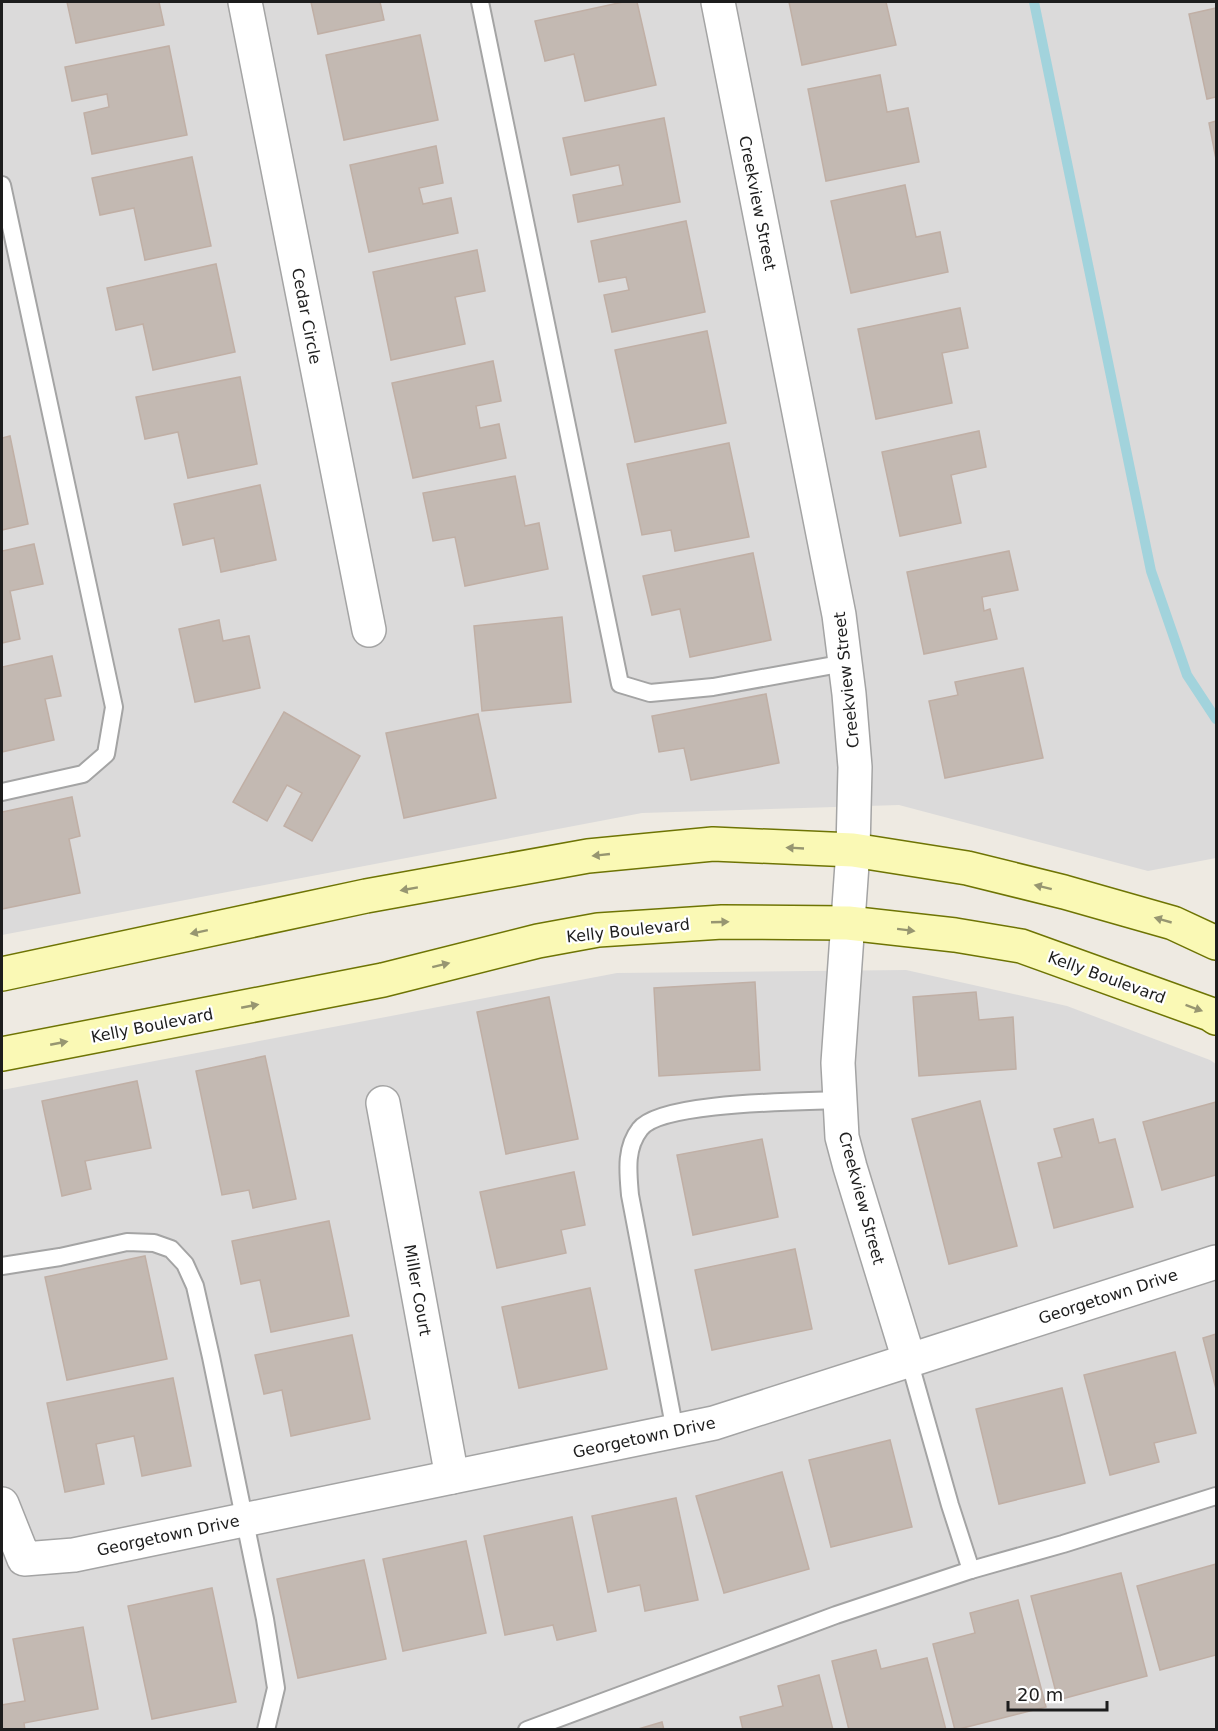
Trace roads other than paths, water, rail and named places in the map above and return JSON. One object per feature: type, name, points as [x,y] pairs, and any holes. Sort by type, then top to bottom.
[{"type":"main road","points":[[2,974],[366,896],[588,856],[713,844],[854,850],[967,868],[1064,892],[1173,923],[1216,943]]},
{"type":"main road","name":"Kelly Boulevard","points":[[2,1054],[383,980],[538,940],[598,930],[722,922],[848,923],[955,935],[1021,946],[1216,1018]]},
{"type":"street","name":"Cedar Circle","points":[[245,2],[369,630]]},
{"type":"street","name":"Creekview Street","points":[[718,2],[839,615],[846,663],[855,767],[854,850],[838,1063],[842,1137],[909,1360]]},
{"type":"street","name":"Miller Court","points":[[383,1103],[452,1477]]},
{"type":"street","name":"Georgetown Drive","points":[[2,1504],[24,1559],[74,1555],[714,1423],[1216,1262]]},
{"type":"lane","points":[[480,2],[620,684],[650,693],[713,687],[846,663]]},
{"type":"lane","points":[[2,185],[114,707],[106,754],[83,774],[2,792]]},
{"type":"lane","points":[[675,1431],[630,1195],[627,1169],[630,1144],[641,1127],[662,1115],[698,1108],[840,1100]]},
{"type":"lane","points":[[2,1266],[60,1257],[127,1242],[154,1244],[171,1249],[185,1264],[198,1296],[222,1402],[265,1620],[276,1688],[266,1730]]},
{"type":"lane","points":[[909,1360],[971,1570]]},
{"type":"lane","points":[[527,1730],[782,1635],[971,1570],[1216,1496]]},
{"type":"waterway","points":[[1034,2],[1151,571],[1187,675],[1216,719]]}]
